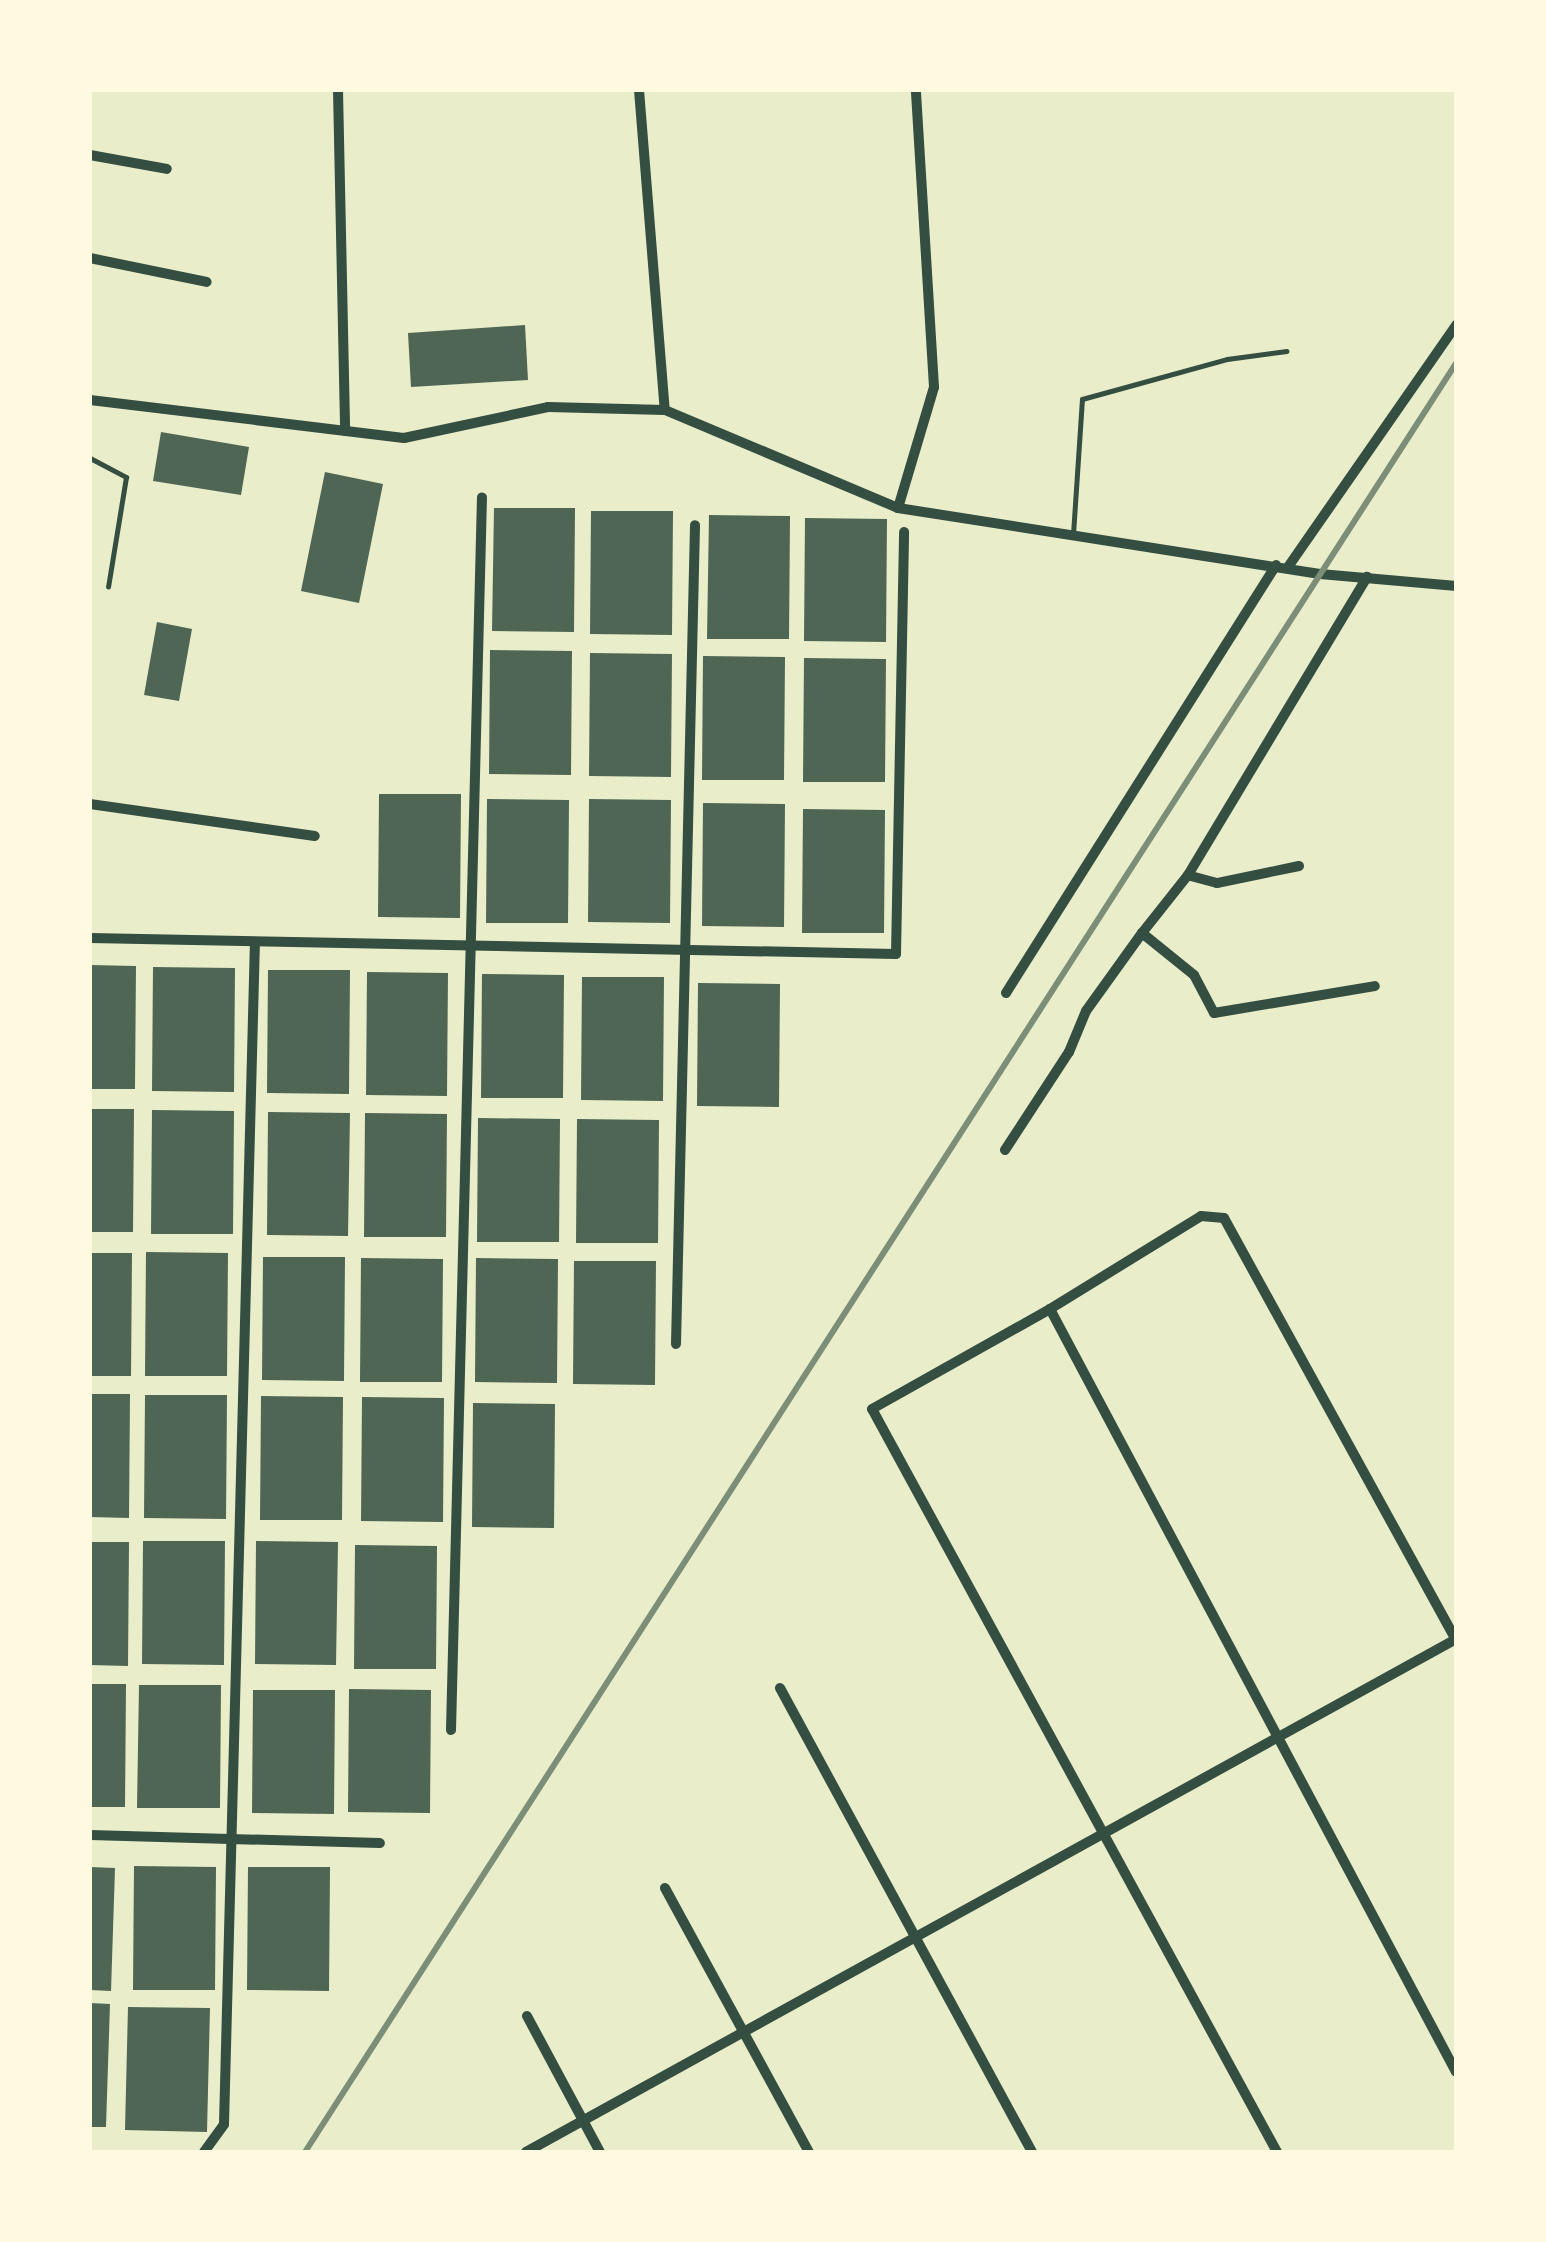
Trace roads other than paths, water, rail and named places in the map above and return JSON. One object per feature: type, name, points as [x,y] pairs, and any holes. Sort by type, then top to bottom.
[{"type":"street","points":[[338,90],[345,430]]},
{"type":"street","points":[[639,90],[665,410]]},
{"type":"street","points":[[898,508],[934,387],[916,90]]},
{"type":"street","points":[[90,155],[167,168]]},
{"type":"street","points":[[90,258],[206,282]]},
{"type":"street","points":[[1006,993],[1282,566],[1456,325]]},
{"type":"street","points":[[90,400],[404,438],[548,407],[665,410],[898,508],[1282,566],[1456,586]]},
{"type":"street","points":[[451,1730],[482,498]]},
{"type":"street","points":[[676,1344],[694,525]]},
{"type":"street","points":[[90,938],[896,954],[904,532]]},
{"type":"street","points":[[1005,1150],[1142,933],[1188,875],[1367,577]]},
{"type":"street","points":[[90,804],[315,836]]},
{"type":"street","points":[[1188,875],[1217,883],[1299,866]]},
{"type":"street","points":[[1142,933],[1194,974],[1214,1013],[1375,986]]},
{"type":"street","points":[[204,2152],[224,2124],[255,942]]},
{"type":"street","points":[[526,2152],[1102,1832],[1275,1735],[1456,1638],[1224,1218],[1201,1216],[1050,1309],[872,1409],[1102,1832],[1276,2152]]},
{"type":"street","points":[[1050,1309],[1456,2072]]},
{"type":"street","points":[[780,1688],[1032,2152]]},
{"type":"street","points":[[90,1835],[380,1843]]},
{"type":"street","points":[[665,1888],[809,2152]]},
{"type":"street","points":[[528,2016],[600,2152]]},
{"type":"lane","points":[[1073,536],[1082,399],[1227,359],[1286,351]]},
{"type":"lane","points":[[90,458],[126,477],[108,587]]},
{"type":"railway","points":[[305,2152],[1456,363]]}]
